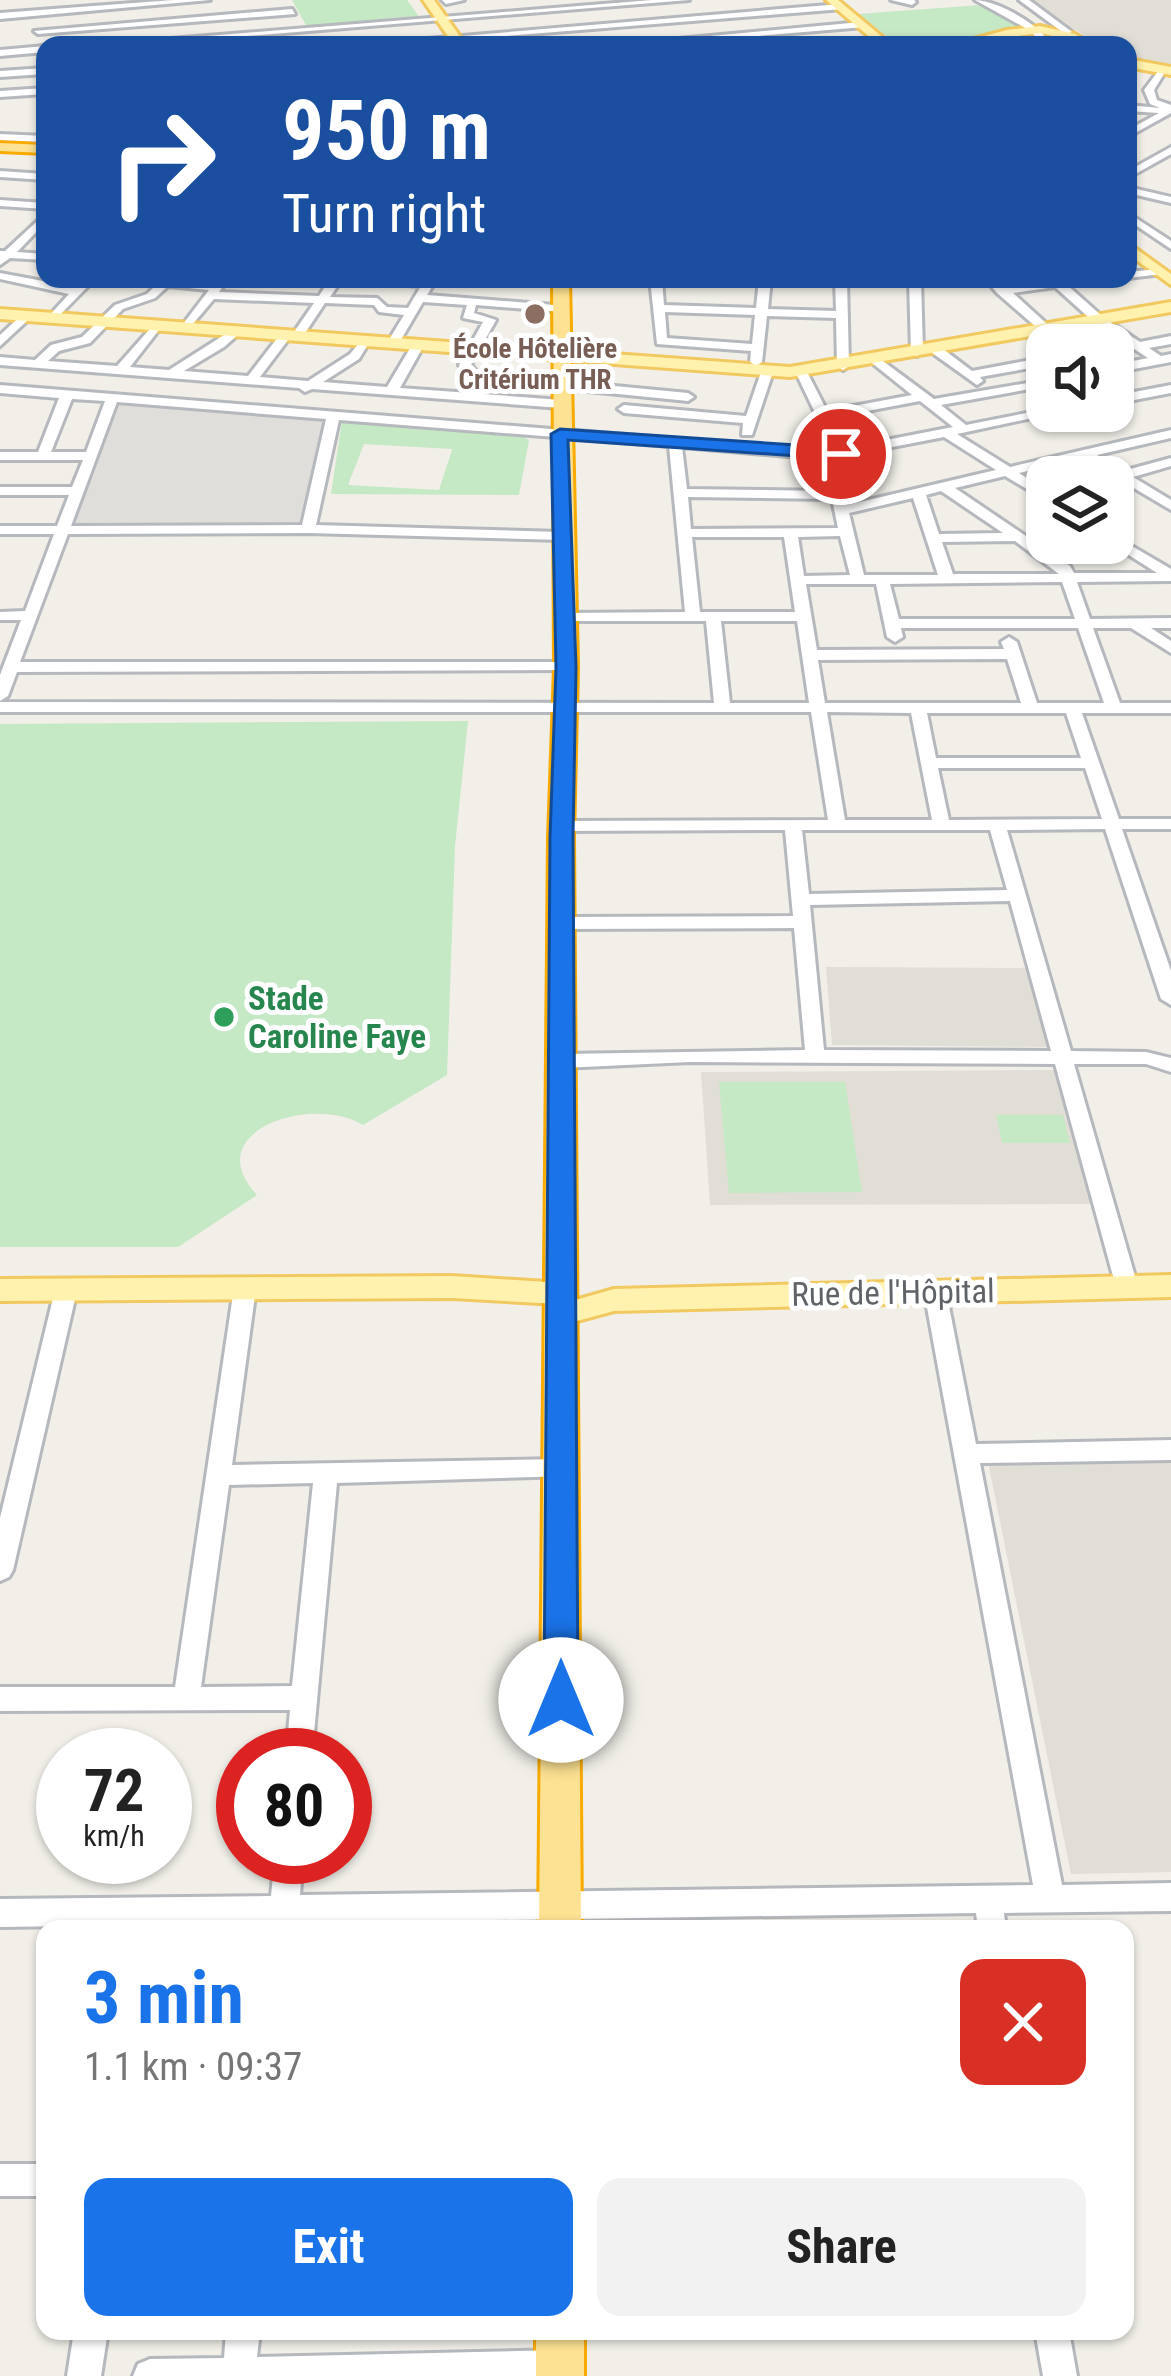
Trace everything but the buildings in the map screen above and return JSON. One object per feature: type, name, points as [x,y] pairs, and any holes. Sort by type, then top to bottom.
[{"type":"highway","points":[[0,146],[36,148]]},
{"type":"highway","points":[[560,1917],[566,667],[561,536],[562,290]]},
{"type":"main road","points":[[428,0],[453,36]]},
{"type":"main road","points":[[835,4],[875,36]]},
{"type":"main road","points":[[997,36],[1032,28],[1074,36]]},
{"type":"main road","points":[[1081,324],[1171,307]]},
{"type":"main road","points":[[0,314],[472,350],[561,395],[695,366],[801,371],[1026,333]]},
{"type":"main road","name":"Rue de l'Hôpital","points":[[0,1290],[452,1287],[614,1300],[1171,1286]]},
{"type":"street","points":[[31,0],[39,36]]},
{"type":"street","points":[[0,16],[101,4],[206,0]]},
{"type":"street","points":[[222,0],[238,36]]},
{"type":"street","points":[[287,0],[305,36]]},
{"type":"street","points":[[446,1],[460,0]]},
{"type":"street","points":[[511,0],[542,36]]},
{"type":"street","points":[[265,36],[578,4],[685,0]]},
{"type":"street","points":[[704,0],[737,34]]},
{"type":"street","points":[[895,0],[912,2]]},
{"type":"street","points":[[980,0],[1040,36]]},
{"type":"street","points":[[1023,0],[1068,32]]},
{"type":"street","points":[[446,1],[473,36]]},
{"type":"street","points":[[163,2],[176,36]]},
{"type":"street","points":[[101,4],[110,36]]},
{"type":"street","points":[[578,4],[609,36]]},
{"type":"street","points":[[503,36],[835,4]]},
{"type":"street","points":[[38,32],[292,12]]},
{"type":"street","points":[[365,25],[372,36]]},
{"type":"street","points":[[715,36],[861,25]]},
{"type":"street","points":[[0,52],[36,52]]},
{"type":"street","points":[[1150,88],[1166,70]]},
{"type":"street","points":[[0,74],[36,71]]},
{"type":"street","points":[[1137,88],[1171,91]]},
{"type":"street","points":[[1150,88],[1153,102],[1168,109]]},
{"type":"street","points":[[0,94],[36,92]]},
{"type":"street","points":[[1137,108],[1168,109]]},
{"type":"street","points":[[1137,131],[1168,109]]},
{"type":"street","points":[[0,137],[36,139]]},
{"type":"street","points":[[1137,141],[1170,152]]},
{"type":"street","points":[[1137,170],[1170,152]]},
{"type":"street","points":[[1149,164],[1171,169]]},
{"type":"street","points":[[1,175],[36,177]]},
{"type":"street","points":[[1137,192],[1168,197]]},
{"type":"street","points":[[0,203],[36,205]]},
{"type":"street","points":[[1137,218],[1171,225]]},
{"type":"street","points":[[1137,222],[1171,246],[1158,272]]},
{"type":"street","points":[[2,257],[36,226]]},
{"type":"street","points":[[0,234],[36,237]]},
{"type":"street","points":[[2,257],[36,257]]},
{"type":"street","points":[[0,276],[24,278],[36,286]]},
{"type":"street","points":[[47,288],[77,291]]},
{"type":"street","points":[[53,318],[80,288]]},
{"type":"street","points":[[38,364],[55,348],[86,340],[122,304],[151,296],[159,288]]},
{"type":"street","points":[[186,328],[216,288]]},
{"type":"street","points":[[226,288],[377,302],[383,310],[562,290]]},
{"type":"street","points":[[252,380],[329,288]]},
{"type":"street","points":[[393,344],[425,288]]},
{"type":"street","points":[[658,288],[662,341],[758,348]]},
{"type":"street","points":[[740,449],[761,371],[758,348],[765,288]]},
{"type":"street","points":[[840,288],[843,366]]},
{"type":"street","points":[[916,288],[926,350],[992,392]]},
{"type":"street","points":[[1001,290],[1017,288]]},
{"type":"street","points":[[1063,288],[1100,321],[1165,359]]},
{"type":"street","points":[[1001,290],[1037,324]]},
{"type":"street","points":[[474,302],[466,315],[490,320],[465,368],[480,382],[475,398]]},
{"type":"street","points":[[661,308],[838,315]]},
{"type":"street","points":[[0,342],[25,316]]},
{"type":"street","points":[[121,370],[157,326]]},
{"type":"street","points":[[172,374],[212,354],[235,332]]},
{"type":"street","points":[[1138,346],[1171,340]]},
{"type":"street","points":[[290,409],[307,384],[356,356],[364,341]]},
{"type":"street","points":[[682,414],[695,366],[692,344]]},
{"type":"street","points":[[392,390],[418,345]]},
{"type":"street","points":[[1134,366],[1165,359]]},
{"type":"street","points":[[876,360],[965,430]]},
{"type":"street","points":[[0,361],[475,398],[632,391],[688,397]]},
{"type":"street","points":[[970,375],[1026,365]]},
{"type":"street","points":[[43,456],[59,393],[75,367]]},
{"type":"street","points":[[1016,367],[1026,373]]},
{"type":"street","points":[[801,371],[834,454],[859,580]]},
{"type":"street","points":[[170,400],[191,376]]},
{"type":"street","points":[[820,416],[1026,387]]},
{"type":"street","points":[[0,389],[334,413],[561,395],[610,436],[834,454],[1026,418]]},
{"type":"street","points":[[1135,396],[1171,389]]},
{"type":"street","points":[[610,436],[632,391]]},
{"type":"street","points":[[1153,393],[1171,403]]},
{"type":"street","points":[[0,696],[113,397]]},
{"type":"street","points":[[624,409],[751,420]]},
{"type":"street","points":[[308,529],[334,413]]},
{"type":"street","points":[[948,434],[1026,484]]},
{"type":"street","points":[[681,493],[841,502],[943,487],[1171,434]]},
{"type":"street","points":[[1146,440],[1171,458]]},
{"type":"street","points":[[674,443],[693,616]]},
{"type":"street","points":[[0,456],[88,456]]},
{"type":"street","points":[[1134,471],[1171,458]]},
{"type":"street","points":[[1134,484],[1171,506]]},
{"type":"street","points":[[943,487],[1058,563],[1070,577],[1114,708]]},
{"type":"street","points":[[0,491],[77,490]]},
{"type":"street","points":[[918,492],[947,579]]},
{"type":"street","points":[[0,530],[308,529],[561,536]]},
{"type":"street","points":[[686,533],[848,532]]},
{"type":"street","points":[[790,533],[837,824]]},
{"type":"street","points":[[934,538],[1016,537]]},
{"type":"street","points":[[1134,552],[1171,576]]},
{"type":"street","points":[[800,580],[1171,576]]},
{"type":"street","points":[[882,580],[898,655]]},
{"type":"street","points":[[0,616],[33,615]]},
{"type":"street","points":[[563,617],[806,616]]},
{"type":"street","points":[[712,617],[723,710]]},
{"type":"street","points":[[1135,623],[1171,648]]},
{"type":"street","points":[[893,624],[1171,623]]},
{"type":"street","points":[[1005,624],[1030,710]]},
{"type":"street","points":[[812,655],[1012,654]]},
{"type":"street","points":[[11,667],[566,667]]},
{"type":"street","points":[[224,709],[229,670]]},
{"type":"street","points":[[0,707],[1171,708]]},
{"type":"street","points":[[1073,709],[1163,950],[1171,999]]},
{"type":"street","points":[[918,710],[941,823]]},
{"type":"street","points":[[929,763],[1091,763]]},
{"type":"street","points":[[793,824],[815,1056]]},
{"type":"street","points":[[997,824],[1127,1287]]},
{"type":"street","points":[[562,826],[1171,824]]},
{"type":"street","points":[[801,900],[1015,895]]},
{"type":"street","points":[[562,922],[804,922]]},
{"type":"street","points":[[1146,1058],[1171,1042]]},
{"type":"street","points":[[562,1061],[815,1056],[1146,1058],[1171,1065]]},
{"type":"street","points":[[186,1699],[244,1288]]},
{"type":"street","points":[[0,1570],[66,1290]]},
{"type":"street","points":[[934,1291],[1050,1898]]},
{"type":"street","points":[[968,1454],[1171,1450]]},
{"type":"street","points":[[219,1475],[561,1469]]},
{"type":"street","points":[[301,1728],[326,1473]]},
{"type":"street","points":[[0,1699],[304,1698]]},
{"type":"street","points":[[283,1919],[286,1884]]},
{"type":"street","points":[[0,1912],[283,1919],[560,1917],[988,1899],[1171,1897]]},
{"type":"street","points":[[988,1899],[991,1920]]},
{"type":"street","points":[[0,2180],[36,2180]]},
{"type":"street","points":[[84,2376],[90,2340]]},
{"type":"street","points":[[239,2374],[242,2340]]},
{"type":"street","points":[[1054,2340],[1060,2376]]},
{"type":"street","points":[[150,2376],[560,2358]]},
{"type":"shaded area","points":[[1029,0],[1171,0],[1171,68],[1137,62],[1137,36],[1085,36]]},
{"type":"shaded area","points":[[116,401],[327,415],[303,525],[70,526]]},
{"type":"shaded area","points":[[826,967],[1031,968],[1049,1047],[832,1045]]},
{"type":"shaded area","points":[[1056,1070],[1095,1204],[710,1205],[701,1072]]},
{"type":"shaded area","points":[[1171,1458],[1171,1872],[1071,1874],[988,1462]]},
{"type":"green space","points":[[292,0],[407,0],[420,18],[307,27]]},
{"type":"green space","points":[[981,5],[1021,26],[979,36],[886,36],[858,14]]},
{"type":"green space","points":[[342,421],[529,440],[519,495],[331,494]],"holes":[[[364,444],[452,449],[439,490],[348,485]]]},
{"type":"green space","name":"Stade Caroline Faye","points":[[468,721],[455,846],[447,1075],[363,1125],[341,1116],[316,1114],[268,1124],[241,1153],[242,1172],[257,1195],[178,1247],[0,1247],[0,724]]},
{"type":"green space","points":[[719,1082],[845,1082],[862,1192],[729,1193]]},
{"type":"green space","points":[[996,1115],[1063,1115],[1070,1143],[1002,1143]]},
{"type":"place","name":"École Hôtelière Critérium THR","points":[[535,314]]},
{"type":"place","name":"Stade Caroline Faye","points":[[224,1017]]},
{"type":"route","points":[[561,1700],[561,838],[566,667],[560,434],[841,454]]}]
